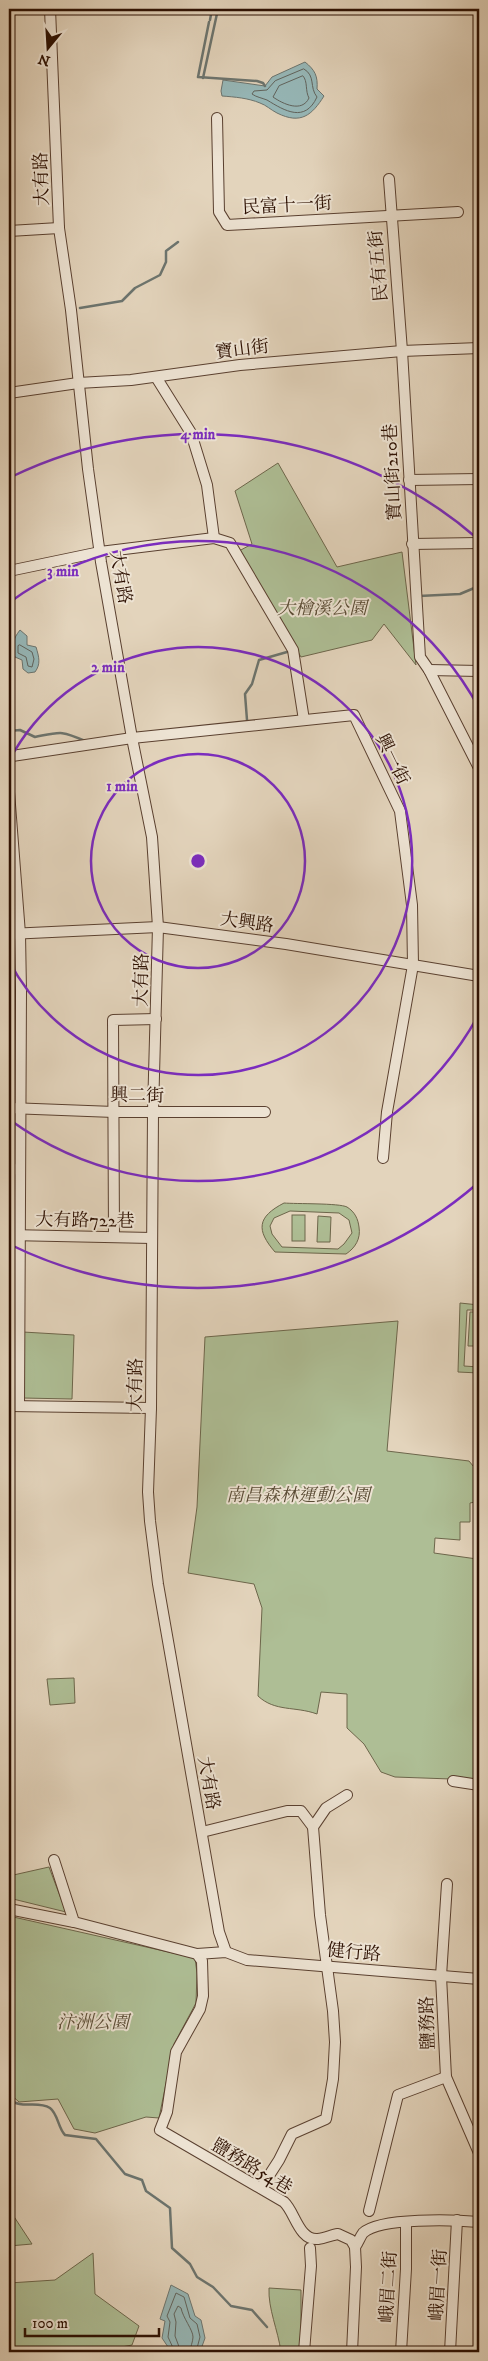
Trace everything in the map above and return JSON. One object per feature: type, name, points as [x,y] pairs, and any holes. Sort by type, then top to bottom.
[{"type":"street","name":"大有路","points":[[50,9],[59,228],[71,310],[78,383],[100,552],[132,738],[152,836],[158,927],[153,1112],[151,1408],[148,1492],[150,1521],[158,1584],[219,1932],[226,1952]]},
{"type":"street","name":"民富十一街","points":[[217,118],[219,212],[227,225],[458,212]]},
{"type":"street","name":"民有五街","points":[[388,179],[402,351]]},
{"type":"street","points":[[9,231],[59,228]]},
{"type":"street","name":"寶山街","points":[[9,393],[78,383],[156,377],[240,365],[402,351],[479,348]]},
{"type":"street","name":"寶山街210巷","points":[[402,351],[420,657],[429,670],[479,768]]},
{"type":"street","points":[[156,377],[191,433],[207,485],[214,538]]},
{"type":"street","points":[[409,480],[479,479]]},
{"type":"street","points":[[9,571],[100,552],[214,538],[230,543],[293,650],[304,720]]},
{"type":"street","points":[[412,544],[479,543]]},
{"type":"street","points":[[429,670],[479,670]]},
{"type":"street","name":"興一街","points":[[11,758],[132,738],[354,715],[400,811],[410,871],[413,965],[387,1112],[383,1158]]},
{"type":"street","points":[[9,792],[20,934],[21,1049],[14,1108],[14,1406],[151,1408]]},
{"type":"street","name":"大興路","points":[[9,934],[158,927],[286,944],[479,976]]},
{"type":"street","points":[[114,1237],[113,1020],[156,1019]]},
{"type":"street","name":"興二街","points":[[14,1108],[114,1112],[265,1112]]},
{"type":"street","name":"大有路722巷","points":[[13,1236],[152,1238]]},
{"type":"street","points":[[453,1781],[479,1785]]},
{"type":"street","points":[[313,1826],[326,1808],[347,1795]]},
{"type":"street","points":[[202,1832],[287,1811],[301,1811],[313,1826],[320,1915],[335,2042],[333,2079],[326,2119],[292,2134],[279,2160],[261,2188]]},
{"type":"street","points":[[54,1860],[74,1922]]},
{"type":"street","name":"鹽務路","points":[[447,1884],[441,1976],[446,2077],[479,2153]]},
{"type":"street","points":[[9,1909],[74,1922],[197,1954],[226,1952]]},
{"type":"street","name":"健行路","points":[[226,1952],[247,1960],[479,1979]]},
{"type":"street","name":"鹽務路54巷","points":[[197,1954],[202,1961],[200,2009],[176,2052],[167,2112],[160,2130],[261,2188],[291,2208],[301,2230],[310,2238],[318,2239],[338,2234],[351,2240],[355,2247]]},
{"type":"street","points":[[369,2211],[398,2095],[446,2077]]},
{"type":"street","points":[[352,2352],[356,2267],[355,2247],[363,2234],[380,2225],[406,2222],[457,2220],[479,2222]]},
{"type":"street","name":"峨眉一街","points":[[450,2352],[457,2220]]},
{"type":"street","name":"峨眉二街","points":[[401,2352],[406,2268],[406,2222]]},
{"type":"street","points":[[304,2352],[310,2248]]},
{"type":"green space","name":"大檜溪公園","points":[[278,463],[337,567],[402,552],[416,665],[384,624],[372,640],[301,657],[239,551],[252,544],[235,491]]},
{"type":"green space","points":[[284,1203],[327,1204],[347,1207],[354,1213],[358,1221],[358,1239],[355,1246],[346,1254],[275,1252],[262,1231],[262,1224],[264,1219],[275,1208]],"holes":[[[290,1211],[339,1213],[349,1220],[352,1233],[338,1249],[282,1247],[272,1234],[270,1226],[274,1218]]]},
{"type":"green space","points":[[292,1215],[305,1215],[305,1241],[292,1241]]},
{"type":"green space","points":[[318,1216],[331,1217],[330,1242],[317,1242]]},
{"type":"green space","points":[[460,1303],[479,1305],[479,1310],[467,1310],[464,1366],[479,1367],[479,1373],[458,1372]]},
{"type":"green space","points":[[470,1312],[479,1312],[479,1346],[468,1346]]},
{"type":"green space","name":"南昌森林運動公園","points":[[398,1321],[387,1451],[469,1461],[478,1472],[475,1502],[470,1503],[470,1522],[460,1522],[460,1540],[435,1538],[434,1553],[477,1559],[479,1570],[479,1780],[395,1777],[381,1772],[364,1744],[347,1728],[347,1694],[321,1692],[317,1714],[278,1707],[265,1701],[258,1696],[262,1608],[254,1584],[188,1573],[197,1507],[205,1337]]},
{"type":"green space","points":[[23,1332],[74,1335],[72,1399],[23,1398]]},
{"type":"green space","points":[[74,1678],[75,1703],[50,1705],[47,1679]]},
{"type":"green space","points":[[49,1867],[66,1912],[9,1898],[9,1876]]},
{"type":"green space","name":"汴洲公園","points":[[9,1916],[195,1958],[197,1973],[196,2003],[174,2044],[159,2118],[146,2117],[95,2133],[74,2129],[58,2099],[19,2102],[9,2093]]},
{"type":"green space","points":[[9,2209],[32,2244],[9,2246]]},
{"type":"green space","points":[[93,2253],[95,2294],[139,2326],[132,2345],[106,2350],[106,2352],[39,2352],[37,2350],[35,2352],[9,2352],[9,2283],[55,2280]]},
{"type":"green space","points":[[269,2288],[301,2290],[301,2352],[281,2352],[270,2304]]},
{"type":"water","points":[[305,62],[316,77],[317,89],[324,96],[315,108],[305,116],[293,118],[277,113],[255,101],[222,96],[223,80],[265,86],[272,77]]},
{"type":"water","points":[[20,630],[27,636],[27,645],[36,647],[39,660],[35,672],[28,673],[23,669],[22,660],[15,657],[13,653],[13,643]]},
{"type":"water","points":[[171,2285],[188,2294],[195,2316],[201,2320],[205,2338],[200,2352],[184,2350],[176,2352],[170,2350],[162,2338],[165,2321],[160,2319]]},
{"type":"waterway","points":[[210,20],[212,9]]},
{"type":"waterway","points":[[203,78],[218,9]]},
{"type":"waterway","points":[[209,22],[198,77],[257,81],[265,86]]},
{"type":"waterway","points":[[80,308],[122,301],[135,288],[160,275],[166,262],[166,251],[178,242]]},
{"type":"waterway","points":[[419,596],[460,594],[479,586]]},
{"type":"waterway","points":[[247,720],[245,694],[252,684],[259,660],[287,652]]},
{"type":"waterway","points":[[9,731],[20,730],[35,737],[60,733],[85,741]]},
{"type":"waterway","points":[[9,2099],[19,2104],[40,2105],[50,2108],[65,2135],[96,2139],[125,2174],[142,2180],[146,2191],[170,2208],[172,2248],[190,2264],[197,2277],[213,2287],[231,2306],[252,2310],[267,2327]]}]
